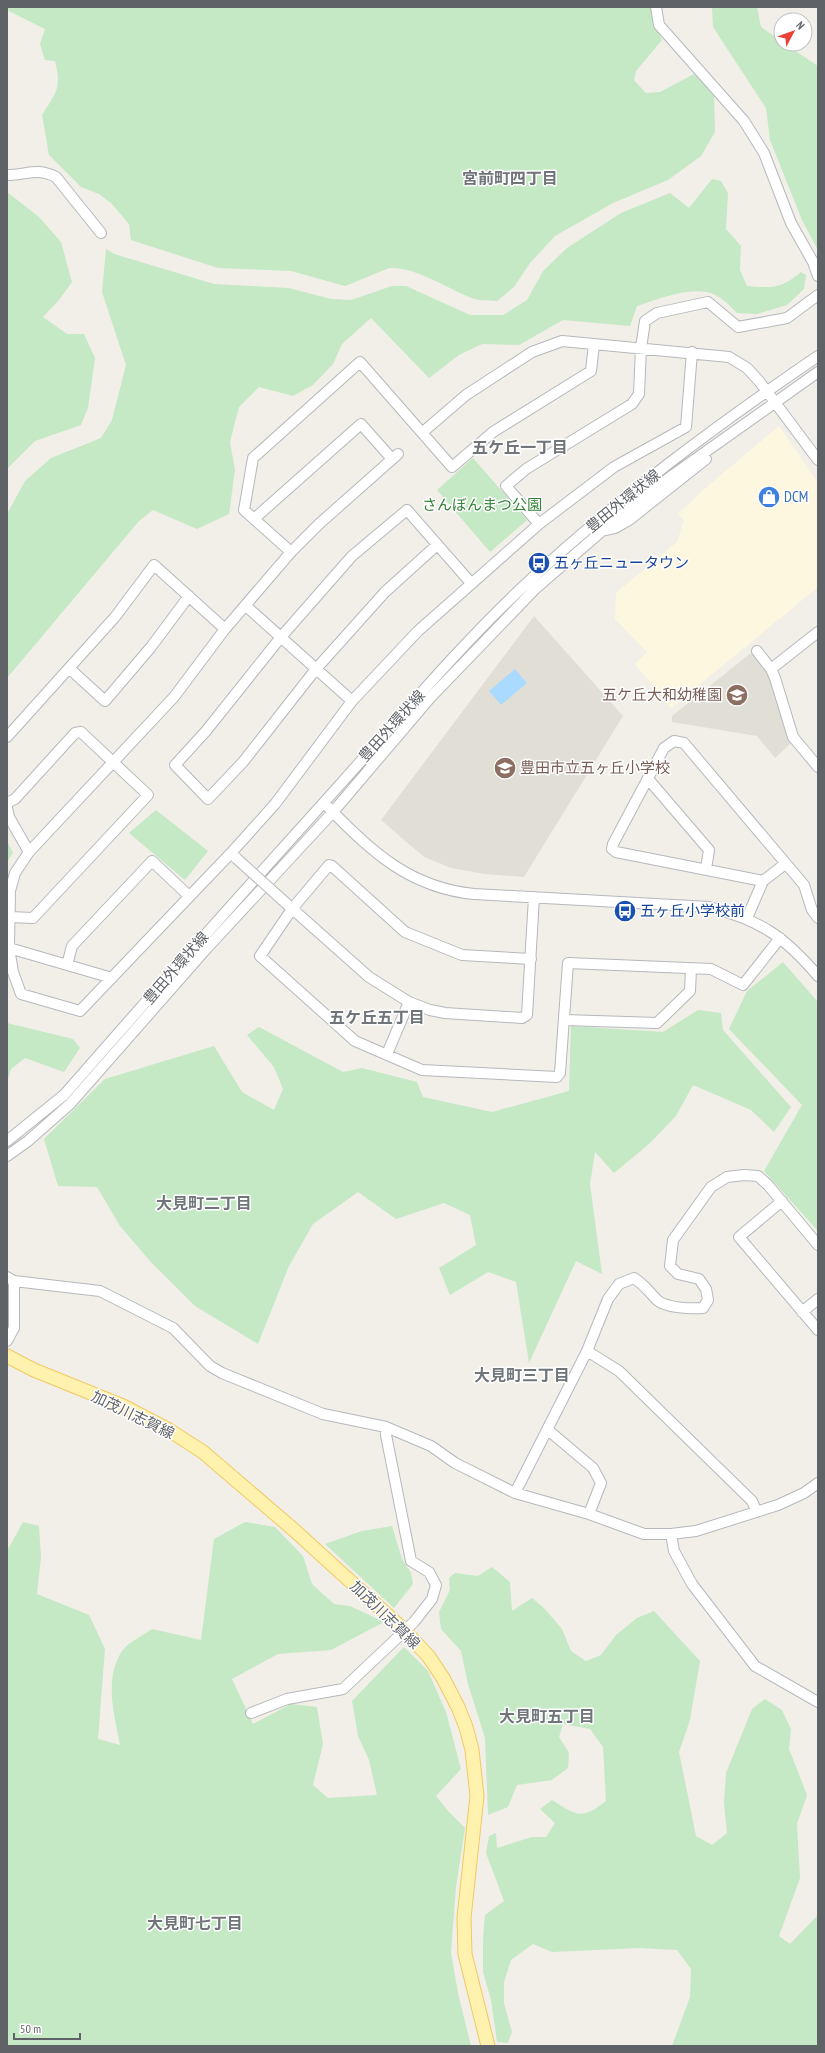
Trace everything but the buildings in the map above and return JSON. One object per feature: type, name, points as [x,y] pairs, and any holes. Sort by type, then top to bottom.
[{"type":"main road","name":"加茂川志賀線","points":[[7,1356],[34,1370],[123,1406],[169,1430],[203,1452],[294,1530],[405,1632],[429,1657],[443,1678],[461,1714],[472,1750],[477,1796],[464,1918],[465,1954],[488,2046]]},
{"type":"street","points":[[656,7],[659,25],[744,121],[764,153],[791,223],[813,262],[818,276]]},
{"type":"street","points":[[7,175],[35,170],[47,172],[56,177],[101,234]]},
{"type":"street","points":[[539,524],[506,486],[526,469],[632,404],[638,394],[641,348],[645,321],[657,313],[708,302],[738,327],[787,318],[818,295]]},
{"type":"street","points":[[423,432],[466,395],[532,352],[562,341],[692,352],[728,357],[747,368],[768,392],[818,460]]},
{"type":"street","points":[[291,552],[255,518],[244,510],[252,458],[360,362],[423,432],[452,467],[493,432],[591,371],[594,344]]},
{"type":"street","points":[[255,518],[361,424],[395,456],[319,524],[291,552],[246,606],[225,628],[174,697],[114,763],[29,852],[15,873],[10,891],[9,948],[13,972],[21,994],[80,1011],[189,896],[234,856],[352,701],[418,631],[539,524],[614,467],[686,427],[692,352]]},
{"type":"street","name":"豊田外環状線","points":[[7,1141],[64,1095],[462,649],[528,582],[616,505],[670,462],[818,356]]},
{"type":"street","name":"豊田外環状線","points":[[7,1156],[28,1141],[70,1104],[208,948],[333,812],[430,698],[535,589],[601,532],[673,475],[818,372]]},
{"type":"street","points":[[438,545],[385,592],[316,669],[243,762],[208,799],[175,765],[206,731],[281,637],[352,556],[407,510],[438,545],[471,583]]},
{"type":"street","points":[[7,737],[70,669],[115,617],[154,565],[225,628]]},
{"type":"street","points":[[70,669],[105,701],[151,647],[189,596]]},
{"type":"street","points":[[246,606],[352,701]]},
{"type":"street","points":[[771,669],[818,632]]},
{"type":"street","points":[[757,651],[771,669],[793,737],[818,767]]},
{"type":"street","points":[[7,803],[14,799],[75,733],[81,732],[148,795],[33,918],[10,917]]},
{"type":"street","points":[[763,881],[616,852],[612,849],[613,844],[664,748],[674,741],[684,744],[804,885],[814,900],[818,918]]},
{"type":"street","points":[[648,780],[709,850],[706,869]]},
{"type":"street","points":[[324,802],[387,862],[427,884],[461,893],[709,907],[747,918],[780,938],[802,957],[818,976]]},
{"type":"street","points":[[7,808],[9,817],[29,852]]},
{"type":"street","points":[[234,856],[369,977],[409,1002],[430,1010],[445,1013],[522,1018],[527,1015],[534,897]]},
{"type":"street","points":[[67,965],[72,946],[152,861],[189,896]]},
{"type":"street","points":[[747,918],[763,881],[785,864]]},
{"type":"street","points":[[530,959],[462,955],[405,932],[329,865],[290,907],[261,954],[261,958],[355,1041],[422,1070],[558,1077],[560,1073],[568,963],[711,969],[743,985],[780,938]]},
{"type":"street","points":[[9,948],[112,978]]},
{"type":"street","points":[[564,1020],[657,1023],[690,991],[691,969]]},
{"type":"street","points":[[387,1054],[409,1002]]},
{"type":"street","points":[[515,1493],[587,1351],[608,1299],[618,1284],[634,1278],[646,1285],[658,1301],[677,1307],[703,1308],[708,1300],[706,1288],[699,1279],[678,1274],[670,1266],[670,1255],[673,1240],[711,1187],[728,1177],[744,1175],[758,1176],[768,1185],[818,1245]]},
{"type":"street","points":[[782,1202],[739,1237],[818,1330]]},
{"type":"street","points":[[7,1341],[14,1328],[10,1279],[100,1291],[173,1328],[210,1366],[222,1373],[323,1414],[386,1427],[431,1446],[455,1463],[515,1493],[589,1514],[644,1534],[671,1534],[696,1531],[778,1505],[804,1493],[818,1484]]},
{"type":"street","points":[[802,1312],[818,1299]]},
{"type":"street","points":[[587,1351],[619,1370],[752,1501],[757,1512]]},
{"type":"street","points":[[251,1713],[287,1699],[343,1689],[405,1632],[432,1599],[436,1585],[429,1572],[411,1561],[386,1435],[386,1427]]},
{"type":"street","points":[[548,1430],[593,1468],[601,1483],[589,1514]]},
{"type":"street","points":[[671,1534],[674,1551],[692,1584],[755,1666],[818,1702]]},
{"type":"shaded area","points":[[779,426],[818,483],[818,587],[671,708],[635,664],[647,652],[615,619],[616,593],[677,542],[684,520],[678,514],[709,485]]},
{"type":"shaded area","name":"豊田市立五ヶ丘小学校","points":[[534,616],[623,716],[524,877],[485,874],[451,868],[424,857],[381,820]]},
{"type":"shaded area","name":"五ケ丘大和幼稚園","points":[[751,653],[769,674],[792,742],[775,758],[757,736],[672,722],[672,716]]},
{"type":"green space","points":[[7,7],[651,7],[655,26],[662,40],[636,71],[634,80],[646,93],[660,92],[694,74],[714,94],[715,132],[701,156],[668,180],[613,203],[555,236],[530,263],[514,287],[497,301],[475,299],[420,274],[399,268],[389,268],[345,286],[291,271],[218,268],[131,240],[129,224],[112,204],[99,194],[81,187],[49,155],[42,115],[51,101],[58,84],[55,61],[45,60],[40,44],[45,29],[9,11]]},
{"type":"green space","points":[[712,7],[757,7],[761,27],[773,35],[773,52],[797,52],[818,66],[818,250],[802,220],[770,140],[766,108],[713,27]]},
{"type":"green space","points":[[712,179],[721,181],[728,193],[726,229],[741,246],[740,270],[747,286],[776,286],[788,282],[801,272],[806,275],[804,289],[787,305],[757,314],[737,313],[724,300],[711,293],[698,291],[680,293],[662,297],[637,306],[630,326],[563,320],[519,345],[482,344],[459,355],[429,378],[371,318],[342,344],[333,364],[313,385],[293,396],[259,387],[239,407],[230,442],[235,470],[229,514],[197,529],[153,510],[139,521],[7,678],[7,514],[25,481],[51,458],[101,438],[112,420],[126,365],[102,292],[106,249],[114,254],[214,284],[289,288],[331,299],[351,300],[392,286],[406,286],[470,315],[503,315],[527,300],[543,271],[567,248],[621,213],[670,193],[689,208]]},
{"type":"green space","points":[[7,192],[39,217],[61,242],[72,282],[59,300],[43,317],[67,334],[84,334],[95,358],[88,408],[81,425],[35,441],[7,469]]},
{"type":"green space","name":"さんぼんまつ公園","points":[[473,458],[527,520],[490,552],[437,490]]},
{"type":"green space","points":[[156,810],[208,851],[185,880],[129,833]]},
{"type":"green space","points":[[7,841],[13,853],[7,862]]},
{"type":"green space","points":[[783,962],[818,1002],[818,1231],[764,1171],[802,1105],[729,1029],[747,991]]},
{"type":"green space","points":[[698,1010],[721,1013],[723,1030],[791,1107],[774,1132],[751,1110],[693,1085],[676,1116],[649,1144],[614,1173],[595,1152],[590,1184],[602,1274],[576,1261],[529,1363],[516,1282],[488,1272],[450,1295],[439,1268],[476,1245],[470,1215],[444,1203],[396,1219],[358,1192],[313,1224],[289,1266],[258,1344],[195,1306],[150,1261],[120,1226],[97,1187],[58,1186],[44,1139],[105,1079],[214,1046],[242,1092],[274,1110],[283,1089],[274,1067],[247,1035],[259,1027],[343,1072],[362,1068],[417,1082],[423,1097],[492,1112],[569,1091],[571,1026],[663,1032]]},
{"type":"green space","points":[[7,1023],[73,1039],[80,1048],[64,1072],[25,1058],[11,1069],[7,1083]]},
{"type":"green space","points":[[23,1522],[39,1526],[41,1557],[37,1594],[89,1615],[105,1649],[98,1739],[120,1745],[113,1709],[112,1685],[116,1662],[125,1648],[152,1629],[201,1640],[214,1539],[245,1522],[275,1527],[303,1556],[312,1584],[334,1604],[350,1606],[384,1622],[331,1650],[278,1654],[232,1679],[253,1724],[291,1704],[317,1707],[323,1744],[313,1785],[328,1798],[377,1795],[369,1760],[358,1736],[352,1701],[404,1647],[428,1671],[446,1712],[461,1769],[436,1796],[465,1828],[456,1887],[451,1952],[458,1993],[471,2046],[7,2046],[7,1551]]},
{"type":"green space","points":[[392,1526],[402,1559],[411,1573],[413,1584],[394,1608],[325,1544],[362,1531]]},
{"type":"green space","points":[[492,1567],[510,1582],[512,1611],[532,1598],[544,1608],[562,1629],[571,1651],[586,1661],[601,1655],[616,1635],[637,1618],[654,1611],[700,1661],[690,1720],[679,1752],[696,1836],[712,1845],[727,1833],[724,1803],[726,1773],[752,1709],[765,1699],[782,1710],[791,1729],[789,1749],[807,1795],[797,1824],[800,1878],[779,1936],[790,1944],[818,1915],[818,2046],[672,2046],[690,1997],[691,1969],[677,1950],[639,1948],[552,1952],[533,1944],[511,1960],[504,1982],[504,2003],[512,2032],[508,2043],[497,2042],[491,2000],[483,1972],[483,1938],[485,1915],[504,1901],[486,1853],[489,1836],[496,1833],[497,1848],[532,1837],[546,1837],[555,1823],[540,1809],[552,1800],[568,1810],[579,1814],[591,1811],[606,1801],[603,1747],[590,1729],[563,1724],[559,1737],[569,1753],[568,1768],[552,1780],[517,1785],[508,1807],[488,1815],[485,1738],[468,1684],[461,1651],[441,1629],[439,1612],[450,1590],[449,1578],[455,1573],[478,1576]]},
{"type":"water","points":[[515,669],[527,683],[501,705],[489,691]]},
{"type":"place","name":"DCM","points":[[769,497]]},
{"type":"place","name":"五ヶ丘ニュータウン","points":[[539,563]]},
{"type":"place","name":"五ケ丘大和幼稚園","points":[[737,695]]},
{"type":"place","name":"豊田市立五ヶ丘小学校","points":[[505,768]]},
{"type":"place","name":"五ヶ丘小学校前","points":[[625,911]]},
{"type":"district","name":"宮前町四丁目","points":[[510,178]]},
{"type":"district","name":"五ケ丘一丁目","points":[[520,447]]},
{"type":"district","name":"五ケ丘五丁目","points":[[377,1017]]},
{"type":"district","name":"大見町二丁目","points":[[204,1203]]},
{"type":"district","name":"大見町三丁目","points":[[522,1375]]},
{"type":"district","name":"大見町五丁目","points":[[547,1716]]},
{"type":"district","name":"大見町七丁目","points":[[195,1923]]}]
